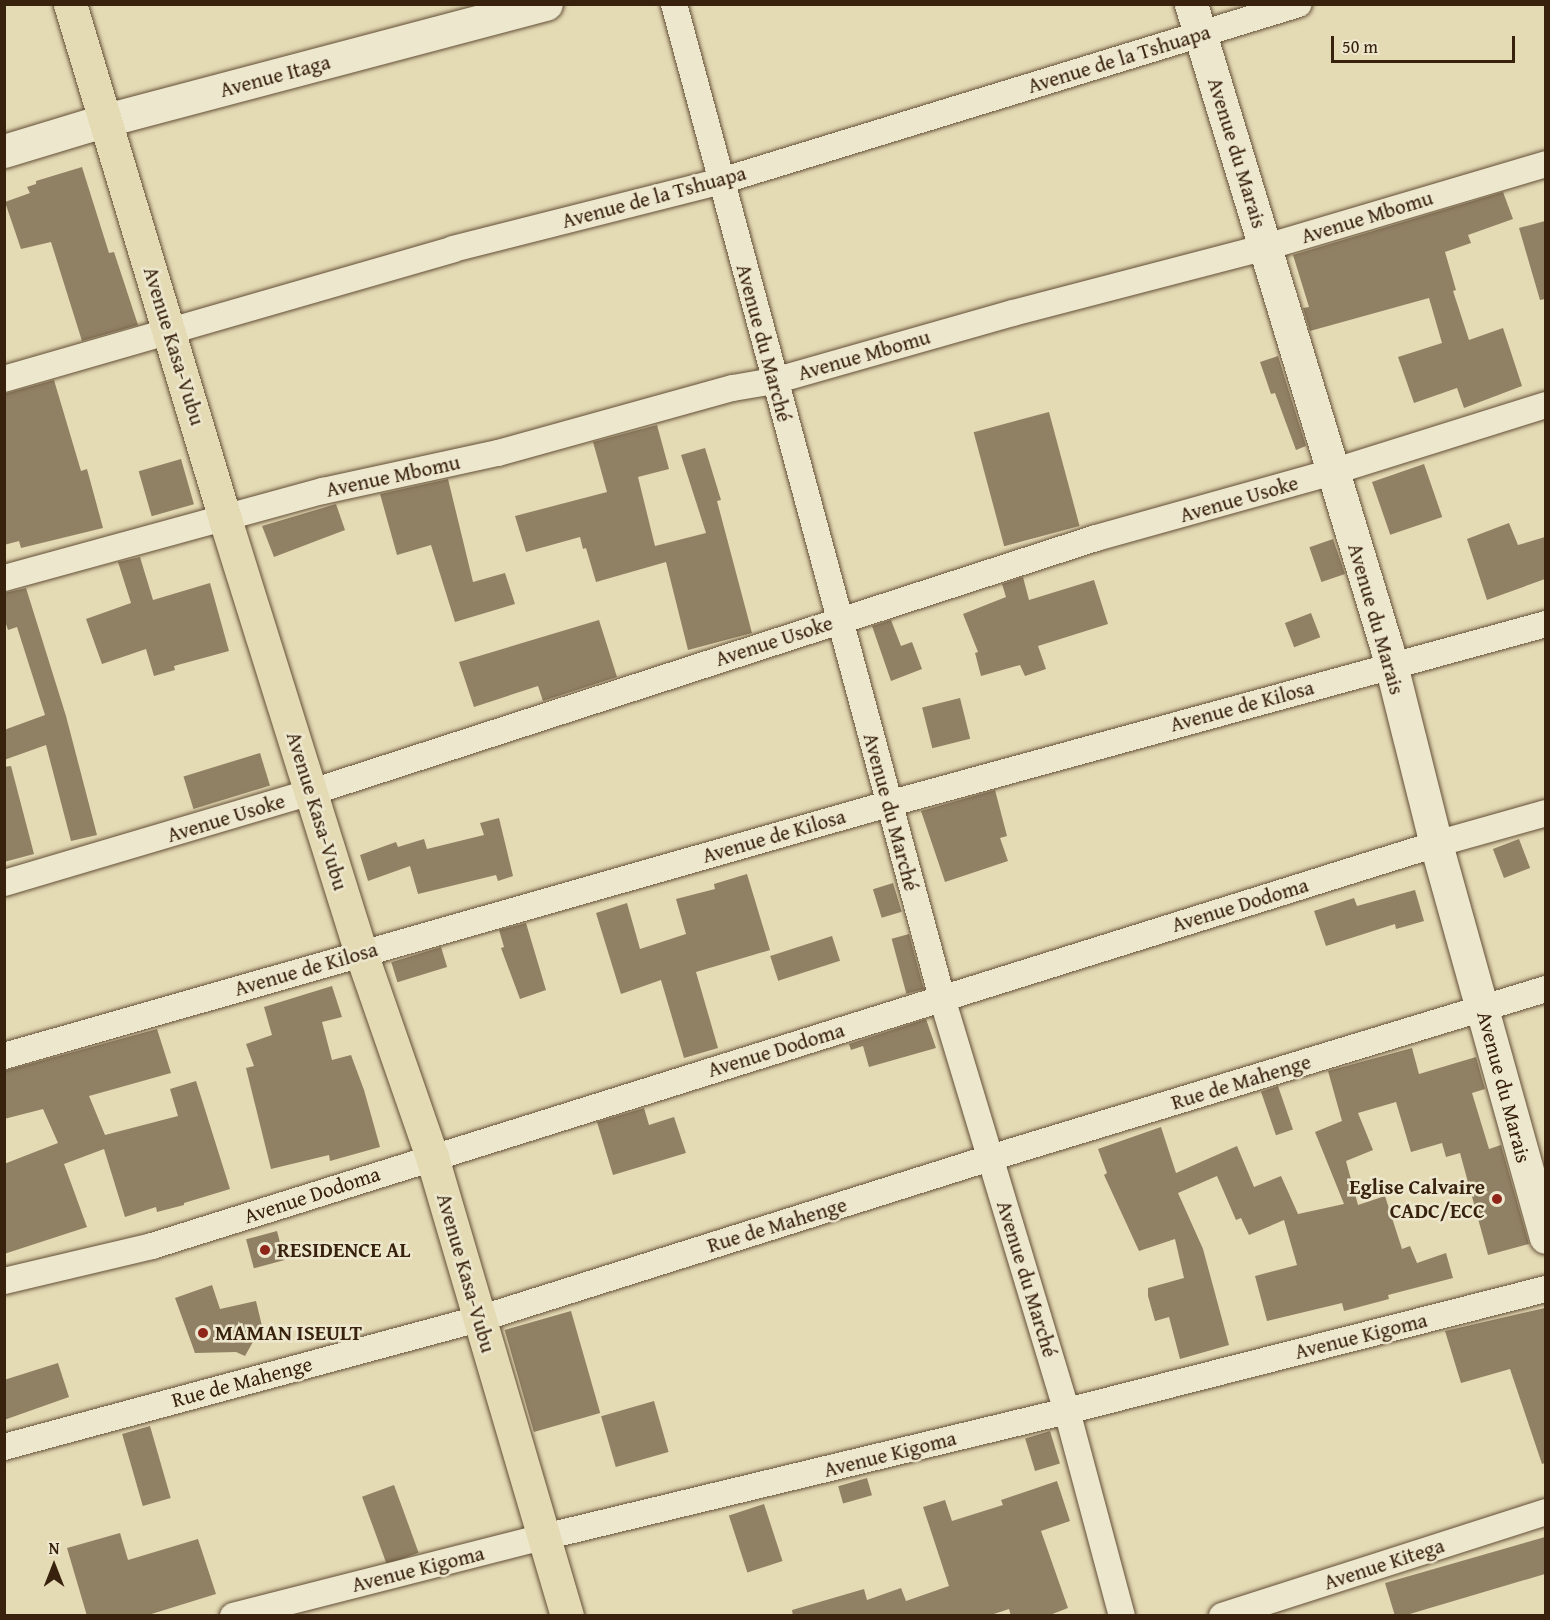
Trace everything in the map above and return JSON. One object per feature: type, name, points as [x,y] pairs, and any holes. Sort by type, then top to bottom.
[{"type":"main road","name":"Avenue Kasa-Vubu","points":[[70,4],[225,519],[361,953],[432,1157],[567,1616]]},
{"type":"street","name":"Avenue Itaga","points":[[4,151],[106,120],[546,4]]},
{"type":"street","name":"Avenue du Marché","points":[[674,4],[888,804],[942,998],[1067,1412],[1122,1616]]},
{"type":"street","name":"Avenue de la Tshuapa","points":[[4,379],[453,249],[721,181],[1195,19],[1299,4]]},
{"type":"street","name":"Avenue du Marais","points":[[1195,19],[1391,665],[1436,844],[1545,1237]]},
{"type":"street","name":"Avenue Mbomu","points":[[4,578],[323,491],[498,453],[733,388],[774,381],[1013,313],[1266,247],[1545,164]]},
{"type":"street","name":"Avenue Usoke","points":[[4,884],[312,792],[1096,538],[1332,472],[1545,405]]},
{"type":"street","name":"Avenue de Kilosa","points":[[4,1056],[888,804],[1545,624]]},
{"type":"street","name":"Avenue Dodoma","points":[[4,1281],[152,1246],[1436,844],[1545,813]]},
{"type":"street","name":"Rue de Mahenge","points":[[4,1447],[479,1319],[990,1158],[1545,989]]},
{"type":"street","name":"Avenue Kigoma","points":[[233,1616],[544,1537],[1067,1412],[1545,1289]]},
{"type":"street","name":"Avenue Kitega","points":[[1222,1616],[1545,1512]]},
{"type":"building","points":[[82,167],[109,253],[114,252],[138,325],[82,341],[51,242],[21,249],[5,202],[30,193],[27,187],[36,184],[36,181]]},
{"type":"building","points":[[1503,192],[1513,219],[1468,235],[1471,243],[1445,252],[1456,290],[1453,291],[1469,340],[1503,328],[1522,386],[1464,408],[1457,388],[1414,403],[1398,357],[1442,343],[1429,298],[1310,331],[1303,308],[1309,307],[1293,255]]},
{"type":"building","points":[[1545,221],[1545,299],[1540,300],[1519,228]]},
{"type":"building","points":[[1278,356],[1306,446],[1296,450],[1275,393],[1271,394],[1260,362]]},
{"type":"building","points":[[54,380],[81,471],[87,469],[103,528],[21,548],[19,541],[4,545],[4,394]]},
{"type":"building","points":[[1049,412],[1080,526],[1004,546],[974,432]]},
{"type":"building","points":[[657,425],[669,469],[638,477],[655,546],[706,533],[681,455],[705,448],[721,500],[717,501],[752,633],[688,650],[666,562],[596,582],[586,548],[583,549],[580,537],[526,552],[515,516],[607,492],[593,442]]},
{"type":"building","points":[[181,459],[194,504],[152,516],[139,471]]},
{"type":"building","points":[[1424,464],[1442,517],[1390,535],[1372,482]]},
{"type":"building","points":[[448,479],[473,582],[505,573],[515,604],[455,622],[431,545],[397,555],[380,494]]},
{"type":"building","points":[[336,504],[345,530],[274,557],[262,526]]},
{"type":"building","points":[[1509,523],[1518,545],[1545,537],[1545,579],[1487,600],[1467,539]]},
{"type":"building","points":[[1333,539],[1345,574],[1321,582],[1309,547]]},
{"type":"building","points":[[140,557],[153,600],[210,583],[229,651],[174,666],[175,670],[154,676],[146,649],[102,664],[86,619],[131,603],[118,562]]},
{"type":"building","points":[[1023,577],[1029,600],[1094,580],[1108,624],[1038,646],[1046,669],[1025,676],[1020,665],[981,676],[975,653],[978,652],[963,614],[1006,597],[1002,584]]},
{"type":"building","points":[[26,588],[66,716],[97,835],[71,841],[46,745],[4,760],[4,730],[45,715],[17,627],[8,630],[4,618],[4,593]]},
{"type":"building","points":[[1311,613],[1320,637],[1294,647],[1285,623]]},
{"type":"building","points":[[599,620],[617,677],[543,701],[538,686],[474,707],[459,662]]},
{"type":"building","points":[[891,620],[901,646],[912,642],[922,669],[891,681],[872,626]]},
{"type":"building","points":[[960,698],[970,739],[932,748],[922,707]]},
{"type":"building","points":[[260,753],[270,786],[193,809],[183,776]]},
{"type":"building","points":[[11,766],[34,854],[4,862],[4,767]]},
{"type":"building","points":[[995,790],[1007,836],[1000,838],[1008,861],[945,882],[921,811]]},
{"type":"building","points":[[499,818],[513,876],[498,881],[496,875],[418,894],[410,866],[368,881],[360,855],[396,842],[398,847],[424,839],[427,849],[484,835],[480,823]]},
{"type":"building","points":[[1519,839],[1530,868],[1504,878],[1493,849]]},
{"type":"building","points":[[747,874],[770,950],[696,972],[718,1048],[684,1058],[661,980],[621,994],[596,913],[627,903],[640,949],[686,934],[676,899],[715,889],[714,884]]},
{"type":"building","points":[[893,883],[902,912],[882,918],[873,889]]},
{"type":"building","points":[[1415,890],[1424,921],[1396,929],[1395,924],[1326,946],[1314,911],[1354,898],[1357,906]]},
{"type":"building","points":[[526,923],[546,990],[520,999],[501,948],[504,947],[499,930]]},
{"type":"building","points":[[909,934],[924,989],[906,994],[892,939]]},
{"type":"building","points":[[832,936],[840,961],[778,981],[770,956]]},
{"type":"building","points":[[441,947],[447,967],[397,982],[391,962]]},
{"type":"building","points":[[332,986],[342,1017],[322,1022],[332,1060],[351,1055],[364,1090],[380,1147],[330,1161],[329,1155],[271,1169],[246,1068],[254,1066],[246,1044],[272,1035],[264,1007]]},
{"type":"building","points":[[926,1019],[936,1048],[869,1067],[863,1046],[851,1050],[849,1044]]},
{"type":"building","points":[[157,1029],[171,1073],[89,1096],[105,1135],[178,1116],[170,1089],[196,1081],[230,1189],[184,1203],[184,1205],[157,1212],[156,1207],[125,1217],[104,1149],[64,1164],[87,1227],[4,1254],[4,1164],[58,1143],[43,1109],[4,1119],[4,1071]]},
{"type":"building","points":[[1412,1048],[1419,1074],[1476,1057],[1485,1089],[1472,1093],[1489,1149],[1501,1145],[1529,1244],[1488,1255],[1460,1153],[1446,1157],[1442,1143],[1411,1152],[1396,1102],[1358,1113],[1373,1150],[1346,1161],[1358,1205],[1385,1196],[1402,1249],[1410,1246],[1417,1263],[1446,1253],[1453,1278],[1388,1295],[1389,1299],[1344,1311],[1342,1303],[1267,1321],[1255,1276],[1297,1265],[1284,1220],[1249,1235],[1241,1218],[1236,1220],[1217,1176],[1178,1193],[1203,1249],[1229,1345],[1180,1359],[1169,1317],[1155,1321],[1148,1296],[1148,1288],[1184,1278],[1175,1239],[1139,1251],[1104,1175],[1107,1173],[1098,1149],[1161,1127],[1176,1173],[1237,1146],[1254,1187],[1281,1176],[1298,1214],[1344,1204],[1315,1132],[1342,1121],[1328,1071]]},
{"type":"building","points":[[1278,1086],[1293,1129],[1276,1135],[1261,1092]]},
{"type":"building","points":[[644,1108],[649,1125],[674,1117],[686,1153],[613,1175],[597,1122]]},
{"type":"building","name":"RESIDENCE AL","points":[[277,1231],[285,1260],[254,1268],[246,1239]]},
{"type":"building","points":[[212,1285],[220,1309],[256,1301],[262,1326],[245,1356],[236,1352],[195,1353],[175,1298]]},
{"type":"building","points":[[1545,1308],[1545,1463],[1542,1464],[1510,1369],[1461,1383],[1445,1331]]},
{"type":"building","points":[[571,1311],[600,1413],[534,1432],[505,1330]]},
{"type":"building","points":[[58,1363],[69,1397],[4,1420],[4,1380]]},
{"type":"building","points":[[654,1401],[669,1452],[616,1467],[601,1416]]},
{"type":"building","points":[[150,1426],[171,1498],[143,1506],[122,1434]]},
{"type":"building","points":[[1050,1431],[1060,1464],[1035,1471],[1025,1439]]},
{"type":"building","points":[[867,1478],[872,1495],[843,1504],[838,1486]]},
{"type":"building","points":[[1057,1481],[1070,1521],[1041,1531],[1068,1608],[1047,1616],[1011,1616],[1009,1609],[988,1616],[793,1616],[792,1610],[864,1589],[867,1600],[901,1588],[906,1601],[949,1586],[923,1507],[945,1500],[952,1521],[1003,1505],[1001,1500]]},
{"type":"building","points":[[394,1485],[419,1553],[387,1564],[362,1497]]},
{"type":"building","points":[[764,1504],[783,1561],[747,1572],[729,1515]]},
{"type":"building","points":[[120,1533],[128,1560],[198,1539],[216,1594],[145,1616],[87,1616],[67,1548]]},
{"type":"building","points":[[1545,1537],[1545,1574],[1403,1616],[1395,1616],[1385,1583]]},
{"type":"place","name":"Eglise Calvaire CADC/ECC","points":[[1497,1199]]},
{"type":"place","name":"RESIDENCE AL","points":[[265,1250]]},
{"type":"place","name":"MAMAN ISEULT","points":[[203,1333]]}]
